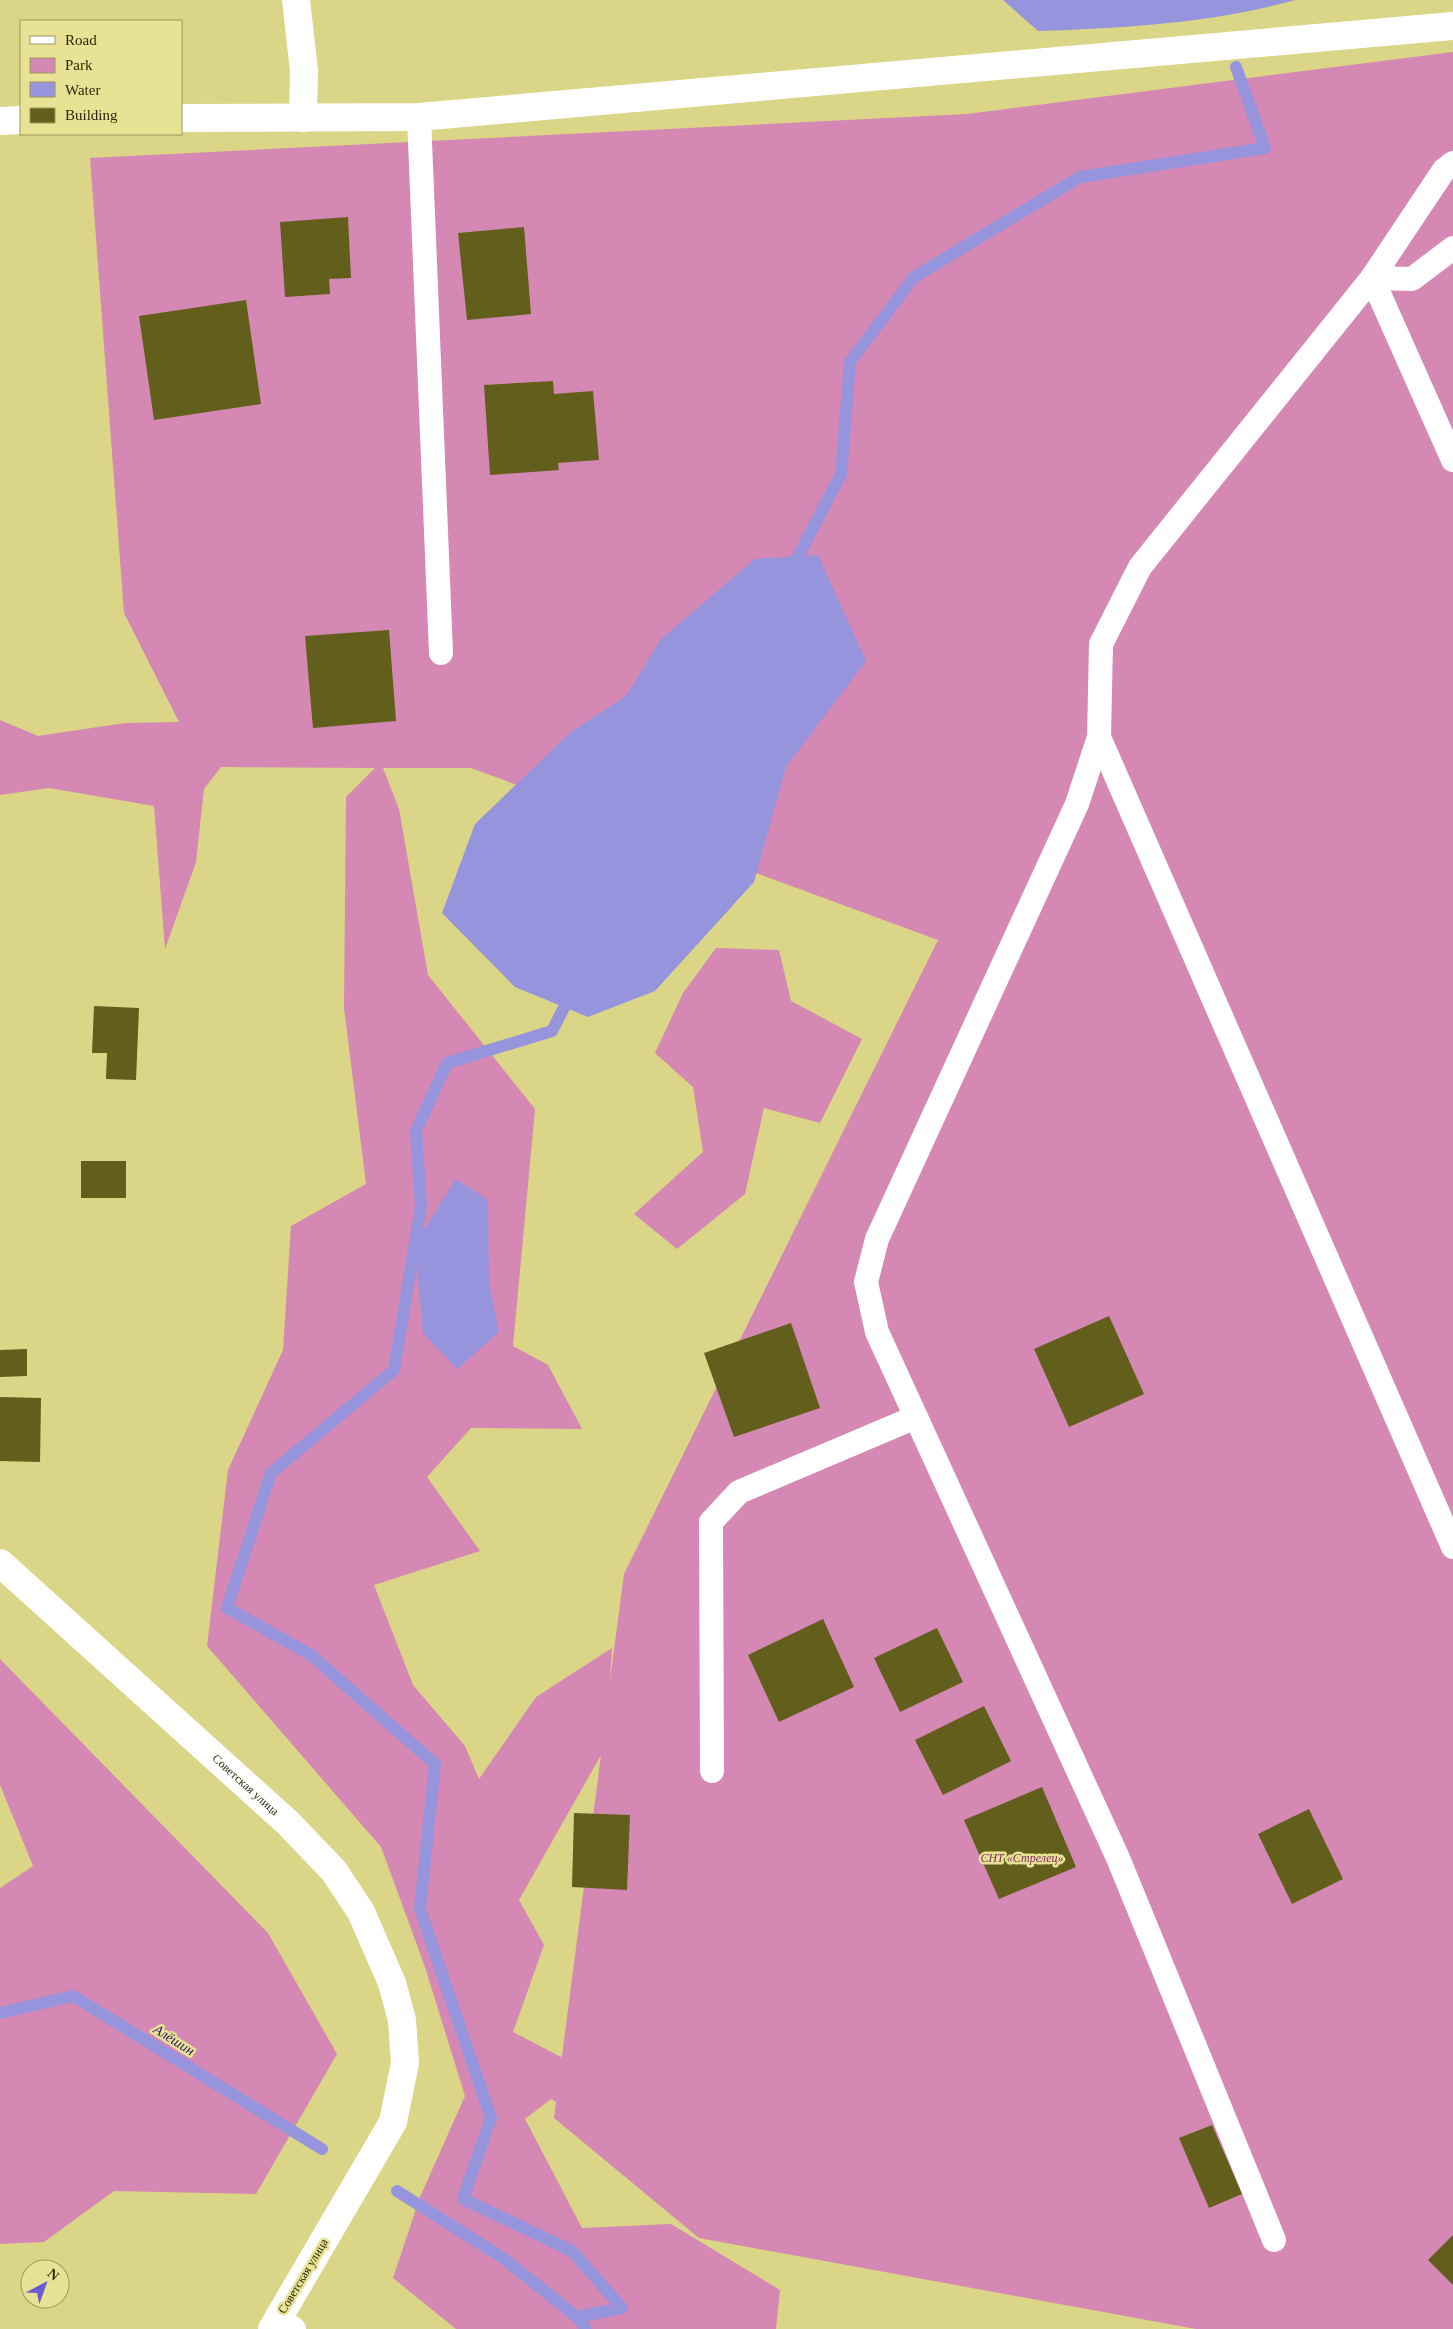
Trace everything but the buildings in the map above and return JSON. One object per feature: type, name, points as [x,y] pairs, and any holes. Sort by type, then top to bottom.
[{"type":"street","points":[[296,0],[304,71],[303,118]]},
{"type":"street","points":[[182,118],[419,117],[1453,26]]},
{"type":"street","points":[[0,121],[20,120]]},
{"type":"street","name":"Советская улица","points":[[0,1563],[288,1824],[334,1871],[361,1912],[392,1983],[402,2020],[405,2064],[396,2111],[387,2136],[334,2224],[281,2326]]},
{"type":"lane","points":[[419,117],[441,653]]},
{"type":"lane","points":[[1274,2240],[1118,1858],[877,1332],[866,1282],[877,1238],[1077,804],[1099,738],[1101,644],[1140,567],[1372,278],[1444,170],[1453,163]]},
{"type":"lane","points":[[1372,278],[1412,280],[1453,248]]},
{"type":"lane","points":[[1372,278],[1453,460]]},
{"type":"lane","points":[[1099,738],[1453,1547]]},
{"type":"lane","points":[[712,1771],[710,1522],[739,1492],[916,1417]]},
{"type":"green space","name":"СНТ «Стрелец»","points":[[1453,52],[1453,2329],[1196,2329],[699,2238],[554,2118],[556,2102],[551,2099],[525,2119],[582,2228],[671,2224],[780,2290],[776,2329],[456,2329],[393,2278],[420,2197],[465,2096],[425,1967],[381,1847],[207,1646],[228,1470],[283,1350],[291,1226],[366,1184],[344,1008],[346,797],[375,768],[221,767],[204,789],[196,862],[165,949],[154,806],[49,788],[0,795],[0,720],[38,736],[125,723],[179,722],[124,613],[90,158],[967,114]],"holes":[[[383,768],[471,768],[938,940],[624,1574],[610,1680],[612,1648],[536,1697],[479,1779],[465,1746],[413,1685],[374,1585],[480,1551],[427,1477],[471,1428],[582,1429],[548,1365],[513,1346],[535,1109],[428,975],[399,809]],[[601,1755],[562,2056],[561,2057],[513,2032],[544,1945],[519,1900]]]},
{"type":"green space","points":[[716,948],[779,950],[791,1001],[862,1039],[820,1123],[764,1108],[745,1194],[677,1249],[634,1214],[703,1152],[693,1087],[655,1053],[683,993]]},
{"type":"green space","points":[[0,1659],[268,1933],[337,2054],[256,2194],[114,2191],[44,2242],[0,2244],[0,1888],[33,1866],[0,1785]]},
{"type":"water","points":[[1003,0],[1295,0],[1232,14],[1168,23],[1038,31]]},
{"type":"water","points":[[818,555],[866,661],[786,767],[754,882],[655,991],[588,1017],[515,987],[442,913],[475,824],[572,731],[626,696],[661,639],[755,559]]},
{"type":"water","points":[[456,1179],[488,1200],[489,1283],[499,1332],[457,1369],[423,1333],[415,1244]]},
{"type":"waterway","points":[[791,570],[841,474],[850,362],[914,277],[1080,177],[1265,148],[1236,67]]},
{"type":"waterway","points":[[572,992],[552,1031],[447,1063],[416,1131],[421,1206],[394,1370],[271,1473],[227,1608],[311,1655],[435,1764],[420,1909],[491,2118],[463,2199],[572,2251],[622,2308],[577,2317]]},
{"type":"waterway","name":"Алёшин","points":[[0,2013],[73,1996],[322,2149]]},
{"type":"waterway","points":[[397,2191],[503,2258],[577,2317],[586,2329]]}]
